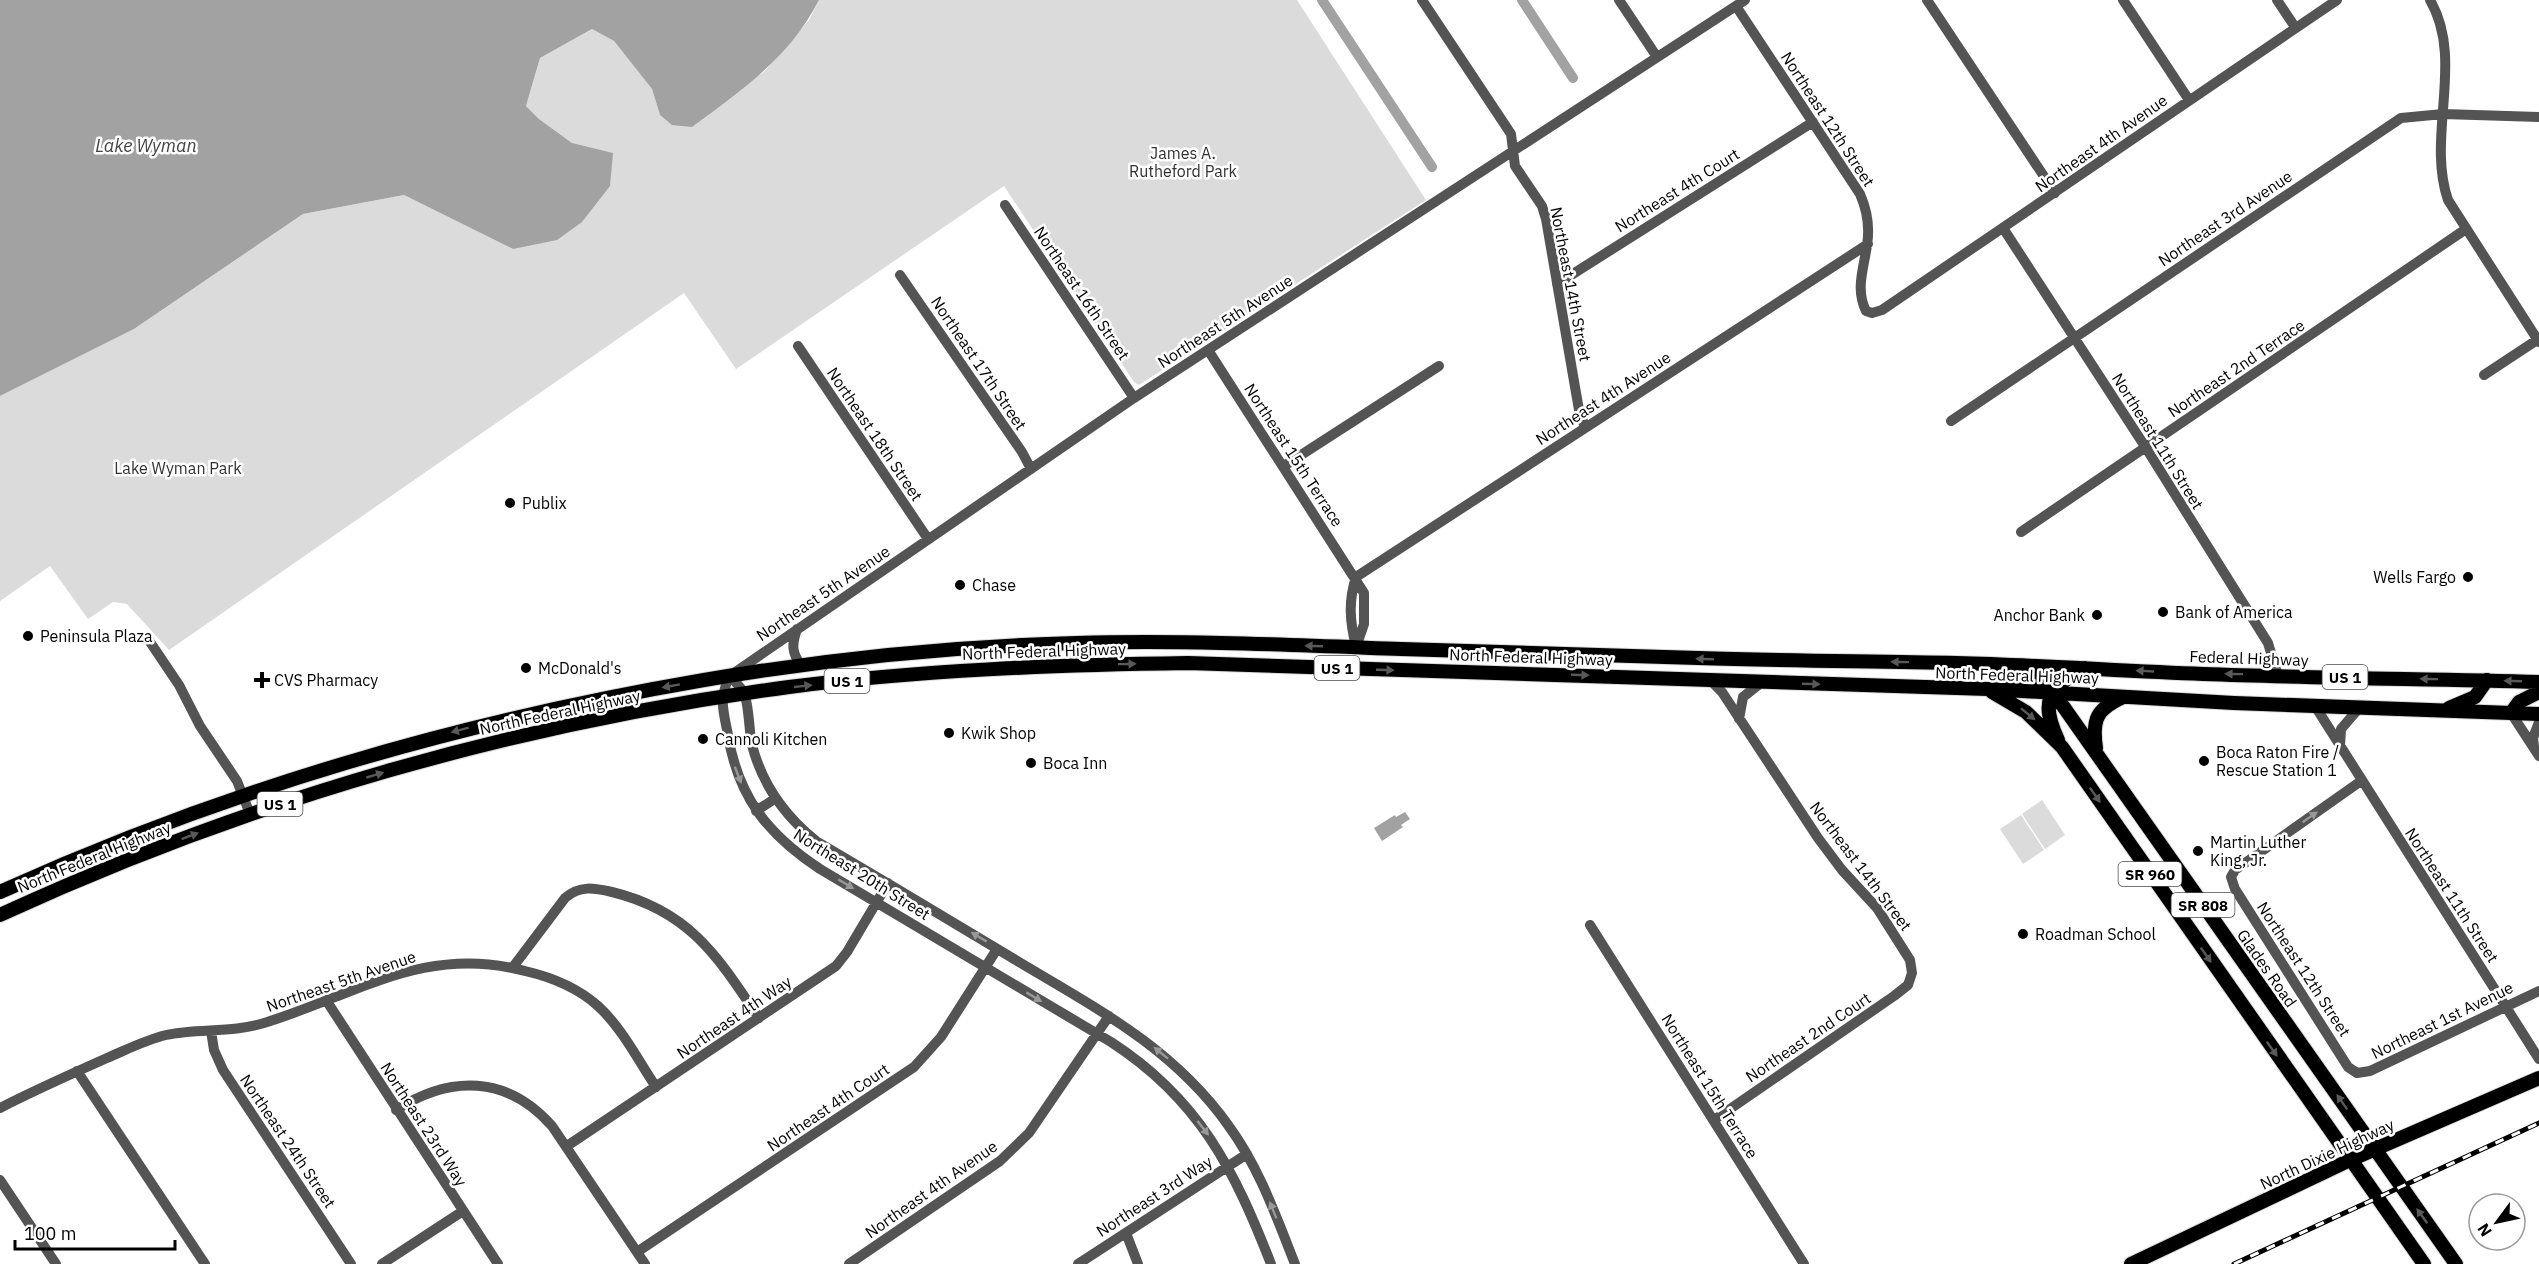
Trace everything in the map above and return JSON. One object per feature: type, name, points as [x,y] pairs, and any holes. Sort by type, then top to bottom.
[{"type":"main road","name":"North Federal Highway","points":[[0,892],[99,848],[244,794],[305,774],[500,720],[606,697],[801,665],[949,650],[1072,643],[1188,642],[1762,660],[1958,663]]},
{"type":"main road","points":[[1041,666],[1065,652],[1072,643]]},
{"type":"main road","points":[[1321,668],[1342,660],[1356,647]]},
{"type":"main road","points":[[1358,669],[1362,662],[1371,656],[1393,649]]},
{"type":"main road","points":[[949,650],[950,671]]},
{"type":"main road","points":[[1741,681],[1753,674],[1762,660]]},
{"type":"main road","name":"North Federal Highway","points":[[0,915],[105,868],[250,814],[434,758],[610,717],[790,687],[950,671],[1041,666],[1188,663],[1988,689],[2124,697]]},
{"type":"main road","name":"Federal Highway","points":[[1958,663],[2278,676],[2539,682]]},
{"type":"main road","points":[[2004,690],[2018,681],[2025,666]]},
{"type":"main road","name":"Glades Road","points":[[2025,666],[2052,692],[2097,751],[2456,1264]]},
{"type":"main road","points":[[2061,747],[2053,729],[2050,714],[2052,692],[2062,681],[2085,668]]},
{"type":"main road","points":[[2444,710],[2475,697],[2482,691],[2487,681]]},
{"type":"main road","name":"SR 960","points":[[1988,689],[2026,712],[2061,747],[2350,1160]]},
{"type":"main road","points":[[2511,713],[2519,702],[2539,692]]},
{"type":"main road","points":[[2097,751],[2094,732],[2097,718],[2109,704],[2124,697]]},
{"type":"main road","name":"US 1","points":[[2124,697],[2539,714]]},
{"type":"main road","points":[[292,801],[291,791],[305,774]]},
{"type":"main road","name":"North Dixie Highway","points":[[2131,1264],[2350,1160],[2539,1078]]},
{"type":"main road","points":[[2350,1160],[2424,1264]]},
{"type":"street","name":"Northeast 14th Street","points":[[1422,0],[1511,134],[1515,166],[1542,206],[1585,427]]},
{"type":"street","points":[[1618,0],[1657,57]]},
{"type":"street","points":[[1927,0],[2055,193]]},
{"type":"street","points":[[2123,0],[2189,100]]},
{"type":"street","points":[[2277,0],[2295,27]]},
{"type":"street","name":"Northeast 4th Avenue","points":[[1882,310],[2337,0]]},
{"type":"street","points":[[2430,0],[2440,20],[2444,41],[2441,162],[2448,200],[2538,341],[2484,375]]},
{"type":"street","name":"Northeast 5th Avenue","points":[[729,676],[1134,398],[1740,3]]},
{"type":"street","name":"Northeast 12th Street","points":[[1740,3],[1860,194],[1867,214],[1868,243],[1860,284],[1861,294],[1866,311],[1872,313],[1882,310]]},
{"type":"street","name":"Northeast 3rd Avenue","points":[[1951,421],[2401,118],[2443,114],[2539,117]]},
{"type":"street","name":"Northeast 4th Court","points":[[1557,284],[1813,122]]},
{"type":"street","name":"Northeast 16th Street","points":[[1005,206],[1134,398]]},
{"type":"street","name":"Northeast 11th Street","points":[[2003,228],[2146,448],[2268,643],[2278,676]]},
{"type":"street","name":"Northeast 2nd Terrace","points":[[2022,532],[2466,229]]},
{"type":"street","name":"Northeast 4th Avenue","points":[[1356,577],[1868,243]]},
{"type":"street","name":"Northeast 17th Street","points":[[900,275],[1022,452],[1031,469]]},
{"type":"street","name":"Northeast 18th Street","points":[[798,346],[928,539]]},
{"type":"street","name":"Northeast 15th Terrace","points":[[1208,350],[1356,577],[1364,593],[1364,624],[1356,647]]},
{"type":"street","points":[[1284,466],[1439,366]]},
{"type":"street","points":[[797,629],[792,643],[793,652],[801,665]]},
{"type":"street","points":[[148,639],[179,685],[200,726],[244,794],[250,814]]},
{"type":"street","points":[[1188,642],[1188,663]]},
{"type":"street","points":[[721,697],[729,676],[745,694]]},
{"type":"street","name":"Northeast 14th Street","points":[[1710,680],[1722,692],[1818,838],[1891,927],[1910,960],[1912,973]]},
{"type":"street","points":[[1739,719],[1743,698],[1762,682]]},
{"type":"street","name":"Northeast 20th Street","points":[[745,694],[756,759],[763,777],[794,821],[816,841],[1109,1016],[1161,1052],[1188,1076],[1228,1124],[1260,1176],[1295,1264]]},
{"type":"street","name":"Northeast 20th Street","points":[[721,697],[734,764],[756,811],[773,832],[801,856],[1128,1053],[1166,1085],[1207,1132],[1228,1165],[1248,1204],[1271,1264]]},
{"type":"street","name":"Northeast 11th Street","points":[[2315,706],[2539,1059]]},
{"type":"street","points":[[2340,746],[2341,729],[2360,707]]},
{"type":"street","points":[[2511,713],[2536,752]]},
{"type":"street","points":[[2536,752],[2532,738],[2539,722]]},
{"type":"street","name":"Northeast 12th Street","points":[[2357,1073],[2342,1057],[2235,889],[2231,877],[2235,870],[2361,781]]},
{"type":"street","points":[[756,811],[776,798]]},
{"type":"street","name":"Northeast 4th Way","points":[[567,1146],[836,966],[847,952],[888,883]]},
{"type":"street","points":[[513,967],[565,898],[573,891],[584,888],[605,890],[646,903],[684,925],[716,955],[759,1018]]},
{"type":"street","name":"Northeast 15th Terrace","points":[[1590,925],[1804,1264]]},
{"type":"street","name":"Northeast 4th Court","points":[[637,1252],[914,1067],[941,1037],[997,949]]},
{"type":"street","name":"Northeast 5th Avenue","points":[[0,1108],[146,1041],[187,1032],[244,1028],[418,968],[466,963],[513,967],[560,982],[597,1006],[613,1022],[656,1087]]},
{"type":"street","name":"Northeast 2nd Court","points":[[1714,1120],[1894,996],[1908,985],[1912,973]]},
{"type":"street","name":"Northeast 1st Avenue","points":[[2357,1073],[2370,1071],[2539,991]]},
{"type":"street","name":"Northeast 23rd Way","points":[[326,1000],[498,1264]]},
{"type":"street","name":"Northeast 4th Avenue","points":[[849,1264],[1000,1161],[1029,1132],[1109,1016]]},
{"type":"street","name":"Northeast 24th Street","points":[[211,1031],[214,1050],[223,1070],[351,1264]]},
{"type":"street","points":[[77,1071],[205,1264]]},
{"type":"street","points":[[396,1110],[419,1096],[439,1089],[471,1085],[492,1088],[521,1099],[538,1111],[552,1126],[645,1264]]},
{"type":"street","name":"Northeast 3rd Way","points":[[1078,1264],[1247,1154]]},
{"type":"street","points":[[0,1180],[56,1264]]},
{"type":"street","points":[[382,1264],[463,1211]]},
{"type":"street","points":[[1126,1233],[1138,1264]]},
{"type":"green space","name":"Lake Wyman Park","points":[[819,0],[1297,0],[1426,200],[1139,385],[1134,382],[1004,186],[736,369],[684,293],[169,650],[127,604],[113,602],[88,619],[50,566],[0,601],[0,396],[134,329],[303,214],[404,195],[513,249],[572,143],[539,119],[526,106],[540,58],[592,29],[614,41],[652,89],[660,115],[763,73],[809,20]]},
{"type":"green space","points":[[2042,800],[2065,835],[2045,849],[2022,814]]},
{"type":"green space","points":[[2021,815],[2044,850],[2023,864],[2000,829]]},
{"type":"water","name":"Lake Wyman","points":[[0,0],[819,0],[794,39],[763,71],[747,86],[692,127],[672,125],[660,115],[652,89],[614,41],[592,29],[540,58],[526,106],[539,119],[572,143],[613,153],[610,186],[582,222],[557,240],[513,249],[404,195],[303,214],[134,329],[0,396]]},
{"type":"water","points":[[1405,812],[1410,819],[1401,825],[1403,827],[1382,841],[1374,828],[1395,815],[1396,817]]},
{"type":"waterway","points":[[1322,0],[1432,167]]},
{"type":"waterway","points":[[1522,0],[1573,78]]},
{"type":"railway","points":[[2234,1264],[2539,1123]]},
{"type":"place","name":"Publix","points":[[510,503]]},
{"type":"place","name":"Wells Fargo","points":[[2468,577]]},
{"type":"place","name":"Chase","points":[[960,585]]},
{"type":"place","name":"Bank of America","points":[[2163,612]]},
{"type":"place","name":"Anchor Bank","points":[[2097,615]]},
{"type":"place","name":"Peninsula Plaza","points":[[28,636]]},
{"type":"place","name":"McDonald's","points":[[526,668]]},
{"type":"place","name":"CVS Pharmacy","points":[[262,680]]},
{"type":"place","name":"Kwik Shop","points":[[949,733]]},
{"type":"place","name":"Cannoli Kitchen","points":[[703,739]]},
{"type":"place","name":"Boca Raton Fire / Rescue Station 1","points":[[2204,761]]},
{"type":"place","name":"Boca Inn","points":[[1031,763]]},
{"type":"place","name":"Martin Luther King, Jr.","points":[[2198,851]]},
{"type":"place","name":"Roadman School","points":[[2023,934]]},
{"type":"park label","name":"James A. Rutheford Park","points":[[1183,162]]}]
